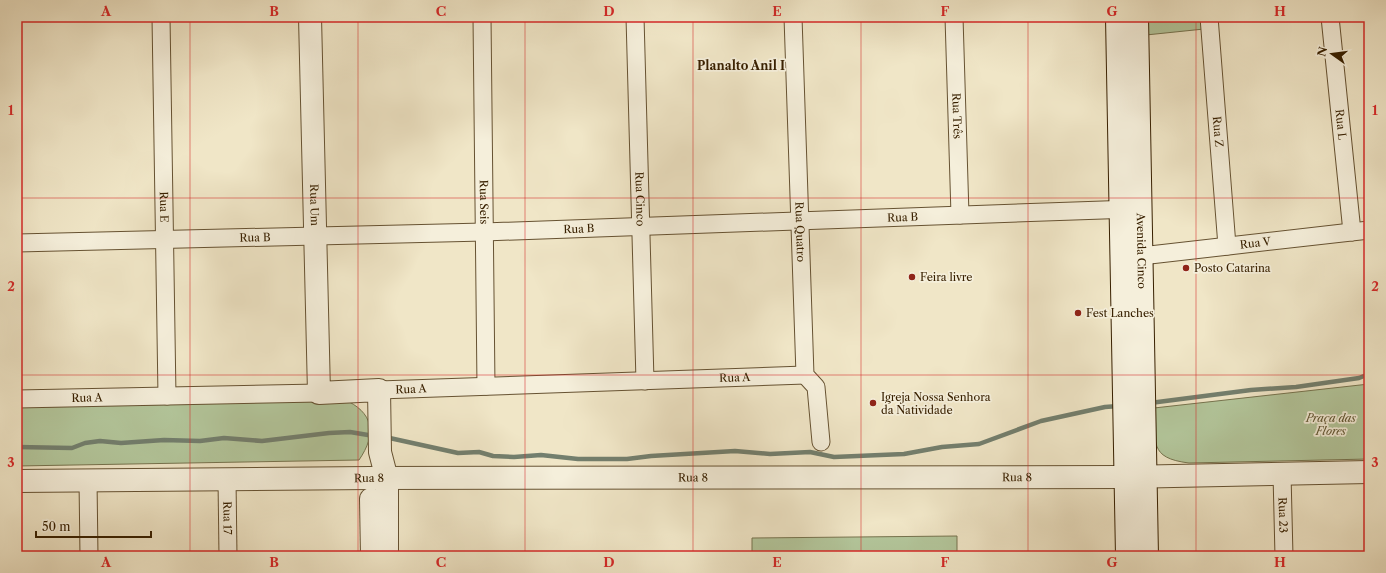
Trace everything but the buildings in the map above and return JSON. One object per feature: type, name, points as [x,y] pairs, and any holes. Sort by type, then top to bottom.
[{"type":"street","name":"Rua E","points":[[161,17],[167,396]]},
{"type":"street","name":"Rua Um","points":[[310,17],[319,393]]},
{"type":"street","name":"Rua Seis","points":[[482,17],[486,386]]},
{"type":"street","name":"Rua Cinco","points":[[634,17],[645,381]]},
{"type":"street","name":"Rua Quatro","points":[[793,17],[805,375]]},
{"type":"street","name":"Rua Três","points":[[954,17],[960,215]]},
{"type":"street","name":"Avenida Cinco","points":[[1117,17],[1130,209],[1135,477],[1147,556]]},
{"type":"street","name":"Avenida Cinco","points":[[1133,366],[1141,256],[1130,209],[1137,17]]},
{"type":"street","name":"Rua Z","points":[[1209,17],[1227,246]]},
{"type":"street","name":"Rua L","points":[[1330,17],[1352,232]]},
{"type":"street","name":"Rua B","points":[[17,243],[484,232],[1130,209]]},
{"type":"street","name":"Rua V","points":[[1141,256],[1369,230]]},
{"type":"street","name":"Rua A","points":[[17,399],[319,393],[805,375]]},
{"type":"street","points":[[805,375],[816,387],[821,442]]},
{"type":"street","points":[[372,556],[379,478],[379,390]]},
{"type":"street","name":"Rua 8","points":[[17,481],[379,478],[1135,477],[1369,472]]},
{"type":"street","name":"Rua 23","points":[[1282,474],[1284,556]]},
{"type":"street","name":"Avenida Cinco","points":[[1127,556],[1135,477]]},
{"type":"street","points":[[379,478],[387,556]]},
{"type":"street","name":"Rua 17","points":[[227,479],[228,556]]},
{"type":"street","points":[[88,480],[89,556]]},
{"type":"green space","points":[[1146,17],[1203,17],[1204,29],[1146,35]]},
{"type":"green space","name":"Praça das Flores","points":[[1369,384],[1369,459],[1189,463],[1176,461],[1167,457],[1160,452],[1155,439],[1154,408]]},
{"type":"green space","points":[[343,399],[361,410],[369,425],[370,433],[368,441],[359,460],[17,466],[17,407]]},
{"type":"green space","points":[[957,536],[957,556],[752,556],[752,538]]},
{"type":"waterway","points":[[1150,403],[1251,390],[1296,387],[1359,378],[1369,374]]},
{"type":"waterway","points":[[385,437],[458,453],[479,452],[493,456],[514,457],[541,455],[578,459],[627,459],[651,456],[735,451],[770,454],[810,452],[834,457],[904,454],[942,447],[979,444],[1041,421],[1105,407],[1119,406]]},
{"type":"waterway","points":[[17,447],[72,448],[85,443],[100,441],[121,443],[164,440],[200,441],[224,438],[262,441],[350,432],[374,436]]},
{"type":"place","name":"Posto Catarina","points":[[1186,268]]},
{"type":"place","name":"Feira livre","points":[[912,277]]},
{"type":"place","name":"Fest Lanches","points":[[1078,313]]},
{"type":"place","name":"Igreja Nossa Senhora da Natividade","points":[[873,403]]},
{"type":"district","name":"Planalto Anil I","points":[[741,65]]}]
